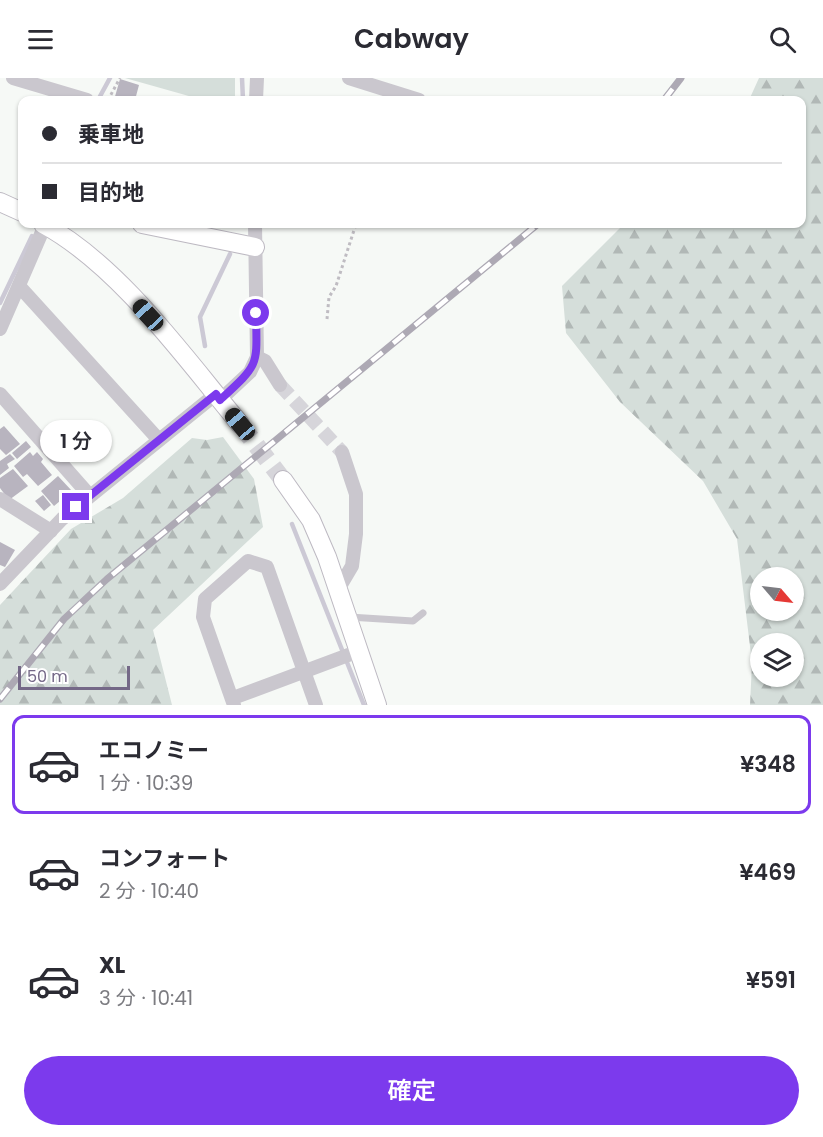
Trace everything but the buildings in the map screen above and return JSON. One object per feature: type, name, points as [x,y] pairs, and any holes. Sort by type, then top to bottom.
[{"type":"main road","points":[[0,202],[18,210]]},
{"type":"main road","points":[[55,228],[107,272],[162,330],[240,424]]},
{"type":"main road","points":[[162,228],[255,247]]},
{"type":"main road","points":[[283,480],[311,520],[339,588],[377,705]]},
{"type":"street","points":[[13,78],[74,96]]},
{"type":"street","points":[[256,96],[257,78]]},
{"type":"street","points":[[349,78],[406,96]]},
{"type":"street","points":[[0,329],[19,286],[52,228]]},
{"type":"street","points":[[0,584],[51,531],[90,496],[159,440],[250,372],[257,357],[255,228]]},
{"type":"street","points":[[19,286],[159,440]]},
{"type":"street","points":[[257,357],[265,361],[280,385]]},
{"type":"street","points":[[0,394],[90,496]]},
{"type":"street","points":[[339,588],[352,566],[356,534],[356,494],[342,452]]},
{"type":"street","points":[[0,499],[51,531]]},
{"type":"street","points":[[316,705],[303,672],[267,567],[248,561],[205,599],[203,617],[233,701],[303,672],[360,651]]},
{"type":"lane","points":[[349,617],[413,621],[423,613]]},
{"type":"path","points":[[110,96],[120,78]]},
{"type":"path","points":[[327,319],[329,297],[336,286],[355,228]]},
{"type":"green space","points":[[125,78],[235,78],[235,96],[189,96]]},
{"type":"green space","points":[[759,78],[823,78],[823,705],[750,705],[751,687],[804,687],[804,633],[750,633],[750,646],[737,539],[703,481],[620,402],[566,333],[562,286],[620,228],[806,228],[806,96],[751,96]]},
{"type":"green space","points":[[223,437],[254,479],[263,527],[153,630],[172,705],[0,705],[0,605],[71,529],[123,498],[192,438],[207,440]]},
{"type":"waterway","points":[[100,96],[110,78]]},
{"type":"waterway","points":[[242,78],[243,96]]},
{"type":"waterway","points":[[0,303],[32,236]]},
{"type":"waterway","points":[[205,346],[200,317],[230,254]]},
{"type":"waterway","points":[[292,524],[364,705]]},
{"type":"tunnel","points":[[280,385],[342,452]]},
{"type":"tunnel","points":[[240,424],[283,480]]},
{"type":"railway","points":[[667,96],[681,78]]},
{"type":"railway","points":[[0,699],[64,619],[107,579],[533,228]]},
{"type":"route","points":[[76,507],[216,394],[220,400],[250,372],[257,357],[256,313]]}]
